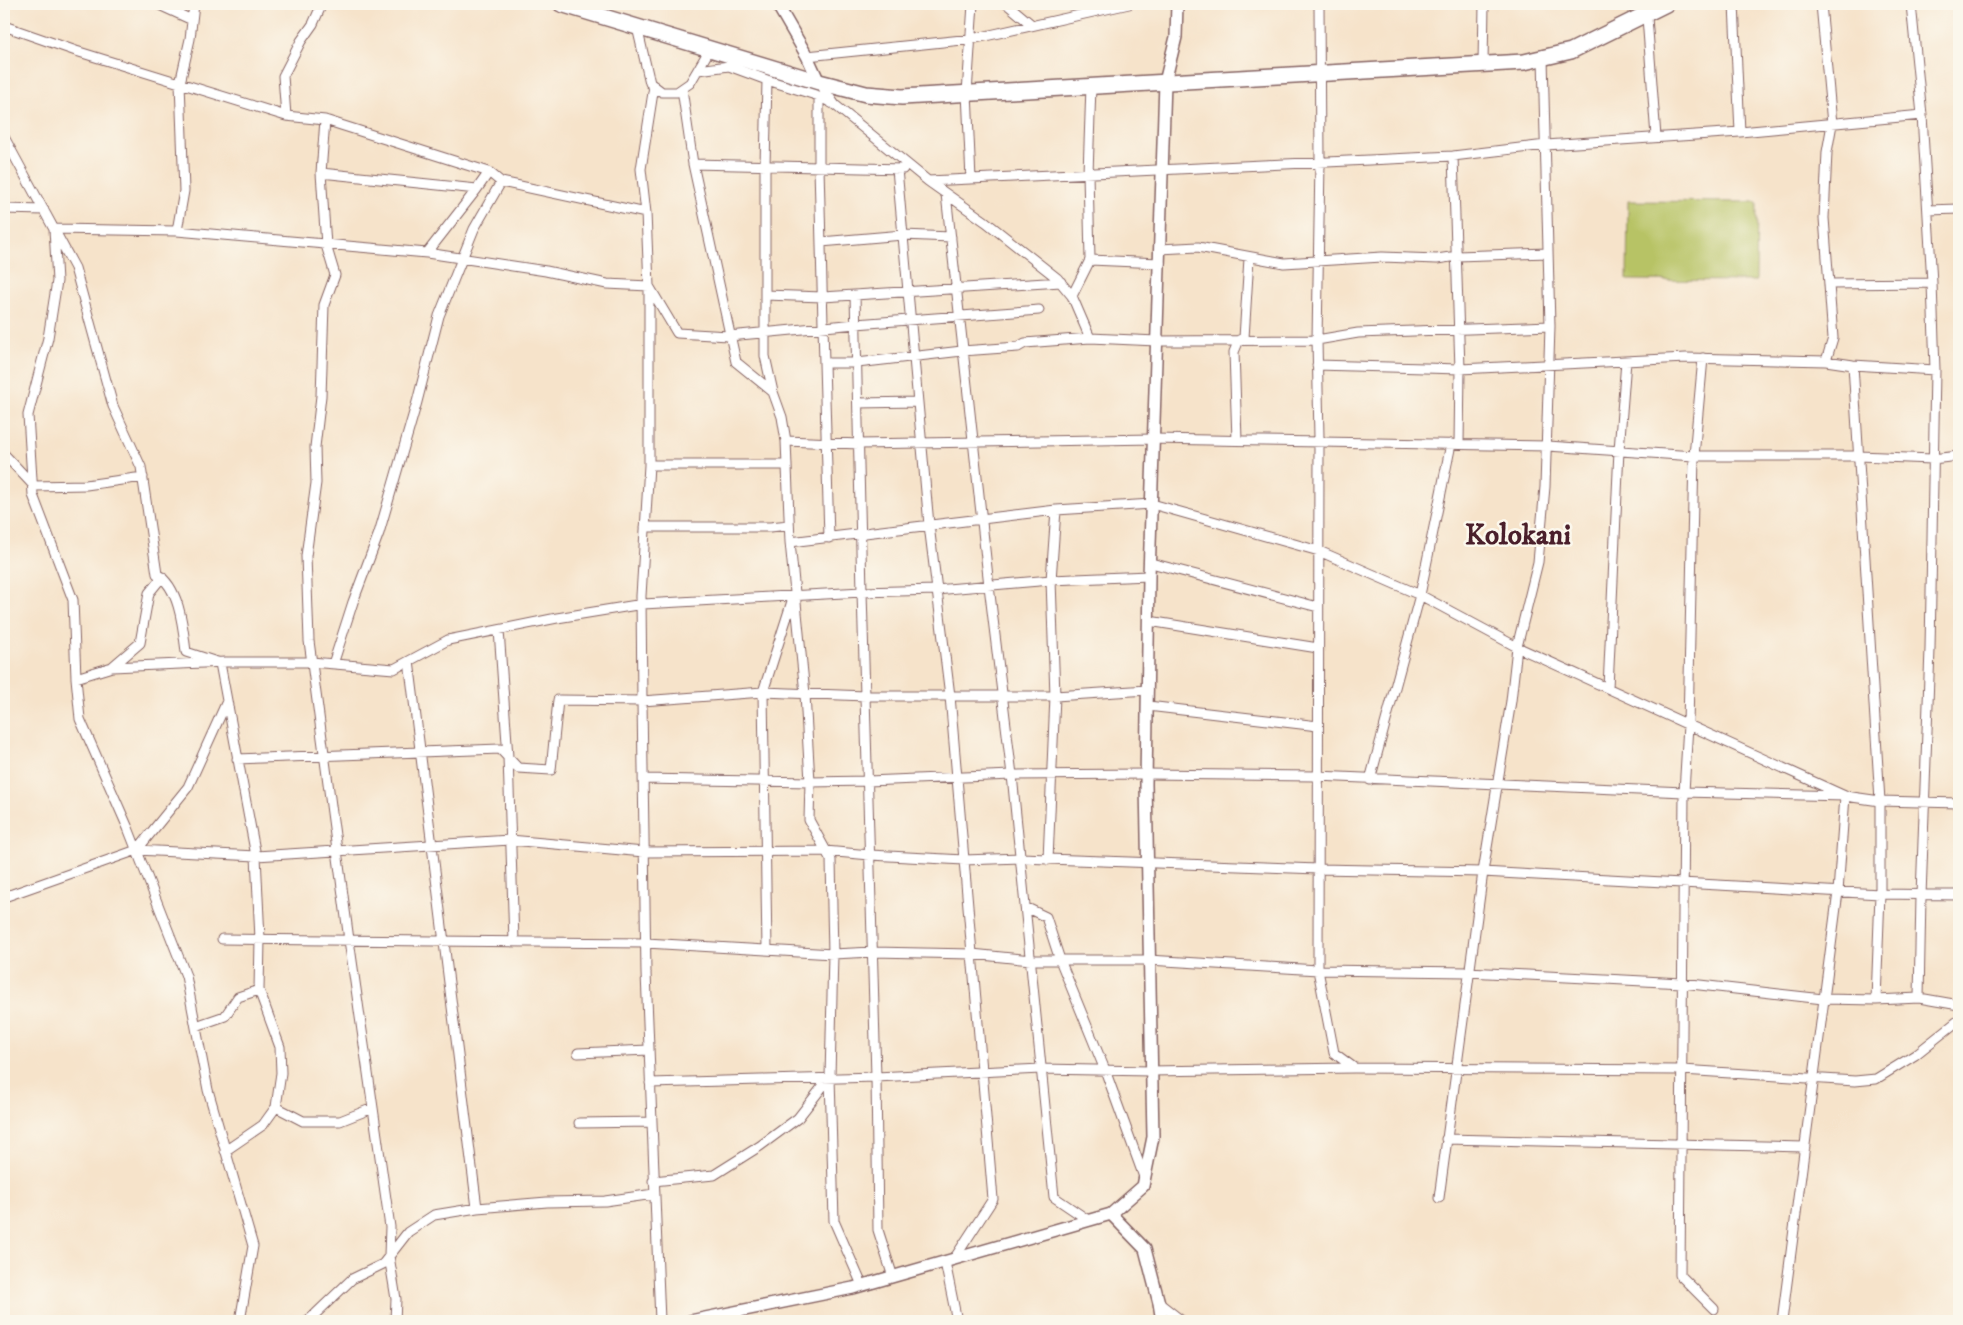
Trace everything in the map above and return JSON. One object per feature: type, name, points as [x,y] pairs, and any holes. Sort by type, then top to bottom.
[{"type":"highway","points":[[561,4],[710,49],[819,89],[902,97],[1524,62],[1571,51],[1646,9],[1666,4]]},
{"type":"street","points":[[157,4],[192,20]]},
{"type":"street","points":[[178,231],[184,191],[180,83],[190,39],[194,4]]},
{"type":"street","points":[[286,116],[283,76],[300,41],[313,24],[322,4]]},
{"type":"street","points":[[777,4],[807,56],[819,89],[819,167],[829,538]]},
{"type":"street","points":[[971,179],[967,93],[973,4]]},
{"type":"street","points":[[1007,4],[1032,26]]},
{"type":"street","points":[[807,56],[972,39],[1129,4]]},
{"type":"street","points":[[690,1321],[862,1286],[1111,1214],[1143,1186],[1153,1137],[1150,1071],[1146,774],[1149,576],[1151,563],[1165,82],[1176,38],[1177,4]]},
{"type":"street","points":[[1319,4],[1320,162],[1316,340],[1319,442],[1318,970],[1334,1053],[1354,1068]]},
{"type":"street","points":[[1482,64],[1484,4]]},
{"type":"street","points":[[1734,4],[1740,132]]},
{"type":"street","points":[[1821,4],[1832,124],[1826,152],[1824,218],[1833,338],[1826,361]]},
{"type":"street","points":[[1912,4],[1928,210],[1934,370],[1930,649],[1919,998]]},
{"type":"street","points":[[1646,9],[1656,137]]},
{"type":"street","points":[[4,26],[76,51],[286,116],[325,120],[489,172],[501,182],[646,212]]},
{"type":"street","points":[[638,27],[650,83],[662,92],[677,92],[690,83],[710,49]]},
{"type":"street","points":[[1439,1198],[1482,872],[1511,701],[1517,647],[1538,562],[1548,446],[1550,326],[1543,58]]},
{"type":"street","points":[[698,70],[730,66],[766,80],[819,89],[835,105],[928,181],[986,222],[1061,282],[1072,296],[1090,338]]},
{"type":"street","points":[[766,80],[765,356],[773,392],[782,417],[786,441],[794,596],[805,694],[810,782],[809,820],[831,860],[833,954],[830,1077],[834,1221],[862,1286]]},
{"type":"street","points":[[654,86],[641,169],[646,212],[649,286],[649,465],[641,596],[643,604],[642,701],[646,943],[660,1321]]},
{"type":"street","points":[[1072,296],[1090,260],[1088,174],[1091,86]]},
{"type":"street","points":[[682,89],[693,164],[736,362],[773,392]]},
{"type":"street","points":[[819,89],[835,105]]},
{"type":"street","points":[[928,181],[1453,156],[1546,145],[1740,132],[1922,115]]},
{"type":"street","points":[[325,120],[321,173],[326,245],[335,275],[324,305],[321,396],[315,447],[316,483],[306,556],[311,662],[390,1227],[389,1256],[396,1299],[395,1321]]},
{"type":"street","points":[[4,138],[75,268],[113,406],[141,467],[157,574],[162,577],[177,600],[186,652],[220,663]]},
{"type":"street","points":[[1370,780],[1420,595],[1455,444],[1460,369],[1453,156]]},
{"type":"street","points":[[693,164],[914,169]]},
{"type":"street","points":[[897,169],[929,525],[950,696],[993,1199],[950,1260],[957,1321]]},
{"type":"street","points":[[427,253],[489,172]]},
{"type":"street","points":[[321,173],[477,189]]},
{"type":"street","points":[[333,664],[353,602],[379,533],[417,402],[439,316],[474,229],[501,182]]},
{"type":"street","points":[[946,194],[962,351],[983,518],[989,586],[1021,858],[1054,1197],[1088,1220]]},
{"type":"street","points":[[4,209],[44,210]]},
{"type":"street","points":[[1928,210],[1959,209]]},
{"type":"street","points":[[54,230],[178,231],[427,253],[546,271],[607,284],[649,286]]},
{"type":"street","points":[[54,230],[57,281],[48,338],[28,415],[34,486],[33,495],[73,600],[76,678],[80,719],[137,850],[186,976],[208,1090],[253,1246],[240,1321]]},
{"type":"street","points":[[821,242],[903,235],[951,237]]},
{"type":"street","points":[[1160,249],[1198,247],[1284,263],[1382,257],[1437,258],[1548,253]]},
{"type":"street","points":[[1237,440],[1234,352],[1239,340],[1244,338],[1249,258]]},
{"type":"street","points":[[1090,260],[1160,263]]},
{"type":"street","points":[[765,295],[823,297],[1061,282]]},
{"type":"street","points":[[1830,284],[1932,283]]},
{"type":"street","points":[[649,286],[677,333],[729,336],[1039,310]]},
{"type":"street","points":[[855,295],[873,952],[878,1230],[893,1277]]},
{"type":"street","points":[[824,363],[857,363],[962,351],[1018,347],[1025,343],[1090,338],[1157,341],[1316,340],[1358,333],[1550,326]]},
{"type":"street","points":[[1317,365],[1460,369],[1703,358],[1826,361],[1853,365],[1934,370]]},
{"type":"street","points":[[1703,358],[1694,456],[1688,725],[1684,792],[1680,1275],[1714,1309]]},
{"type":"street","points":[[1608,688],[1619,450],[1626,360]]},
{"type":"street","points":[[1853,365],[1880,801],[1880,894],[1876,1000]]},
{"type":"street","points":[[858,402],[918,402]]},
{"type":"street","points":[[786,441],[859,444],[1154,439],[1237,440],[1548,446],[1694,456],[1859,456],[1932,459],[1959,456]]},
{"type":"street","points":[[4,454],[34,486],[86,485],[143,477]]},
{"type":"street","points":[[649,465],[786,465]]},
{"type":"street","points":[[790,542],[1056,510],[1152,504],[1319,551],[1420,595],[1517,647],[1845,796]]},
{"type":"street","points":[[1048,860],[1050,775],[1055,696],[1051,580],[1056,510]]},
{"type":"street","points":[[646,527],[770,527],[789,525]]},
{"type":"street","points":[[1151,563],[1318,606]]},
{"type":"street","points":[[76,678],[112,667],[220,663],[311,662],[394,669],[448,640],[557,618],[643,604],[862,592],[936,590],[1051,580],[1149,576]]},
{"type":"street","points":[[112,667],[140,643],[149,593],[162,577]]},
{"type":"street","points":[[767,950],[762,692],[794,596]]},
{"type":"street","points":[[1149,621],[1318,648]]},
{"type":"street","points":[[499,630],[508,757],[514,942]]},
{"type":"street","points":[[409,661],[422,753],[443,941],[477,1208]]},
{"type":"street","points":[[220,663],[256,856],[260,939],[259,990],[280,1047],[281,1073],[276,1107],[263,1125],[226,1151]]},
{"type":"street","points":[[237,759],[500,749],[518,768],[551,770],[558,700],[642,701],[762,692],[866,696],[1055,696],[1148,690]]},
{"type":"street","points":[[137,850],[188,787],[227,701]]},
{"type":"street","points":[[1148,706],[1318,726]]},
{"type":"street","points":[[643,779],[810,782],[1012,775],[1317,776],[1370,780],[1684,792],[1845,796],[1880,801],[1959,802]]},
{"type":"street","points":[[1782,1321],[1838,892],[1845,796]]},
{"type":"street","points":[[4,897],[137,850],[256,856],[510,840],[644,852],[826,850],[870,855],[964,860],[1021,858],[1318,869],[1482,872],[1838,892],[1921,896],[1959,895]]},
{"type":"street","points":[[1026,907],[1046,917],[1060,960],[1106,1070],[1144,1177]]},
{"type":"street","points":[[222,939],[646,943],[833,954],[873,952],[972,954],[1031,960],[1148,960],[1318,970],[1468,972],[1682,983],[1823,999],[1876,1000],[1919,998],[1959,1005]]},
{"type":"street","points":[[196,1026],[225,1016],[238,997],[259,990]]},
{"type":"street","points":[[650,1083],[876,1077],[1042,1069],[1150,1071],[1354,1068],[1682,1070],[1855,1081],[1876,1079],[1915,1055],[1959,1020]]},
{"type":"street","points":[[578,1053],[649,1050]]},
{"type":"street","points":[[654,1181],[714,1175],[760,1146],[798,1118],[830,1077]]},
{"type":"street","points":[[276,1107],[303,1121],[340,1121],[373,1108]]},
{"type":"street","points":[[579,1123],[652,1122]]},
{"type":"street","points":[[1446,1139],[1805,1148]]},
{"type":"street","points":[[308,1321],[352,1279],[383,1264],[408,1232],[434,1216],[477,1208],[547,1202],[605,1201],[654,1194]]},
{"type":"street","points":[[1111,1214],[1145,1249],[1162,1321]]},
{"type":"street","points":[[1159,1303],[1182,1321]]},
{"type":"green space","points":[[1628,201],[1757,202],[1756,281],[1627,280]]},
{"type":"district","name":"Kolokani","points":[[1518,534]]}]
